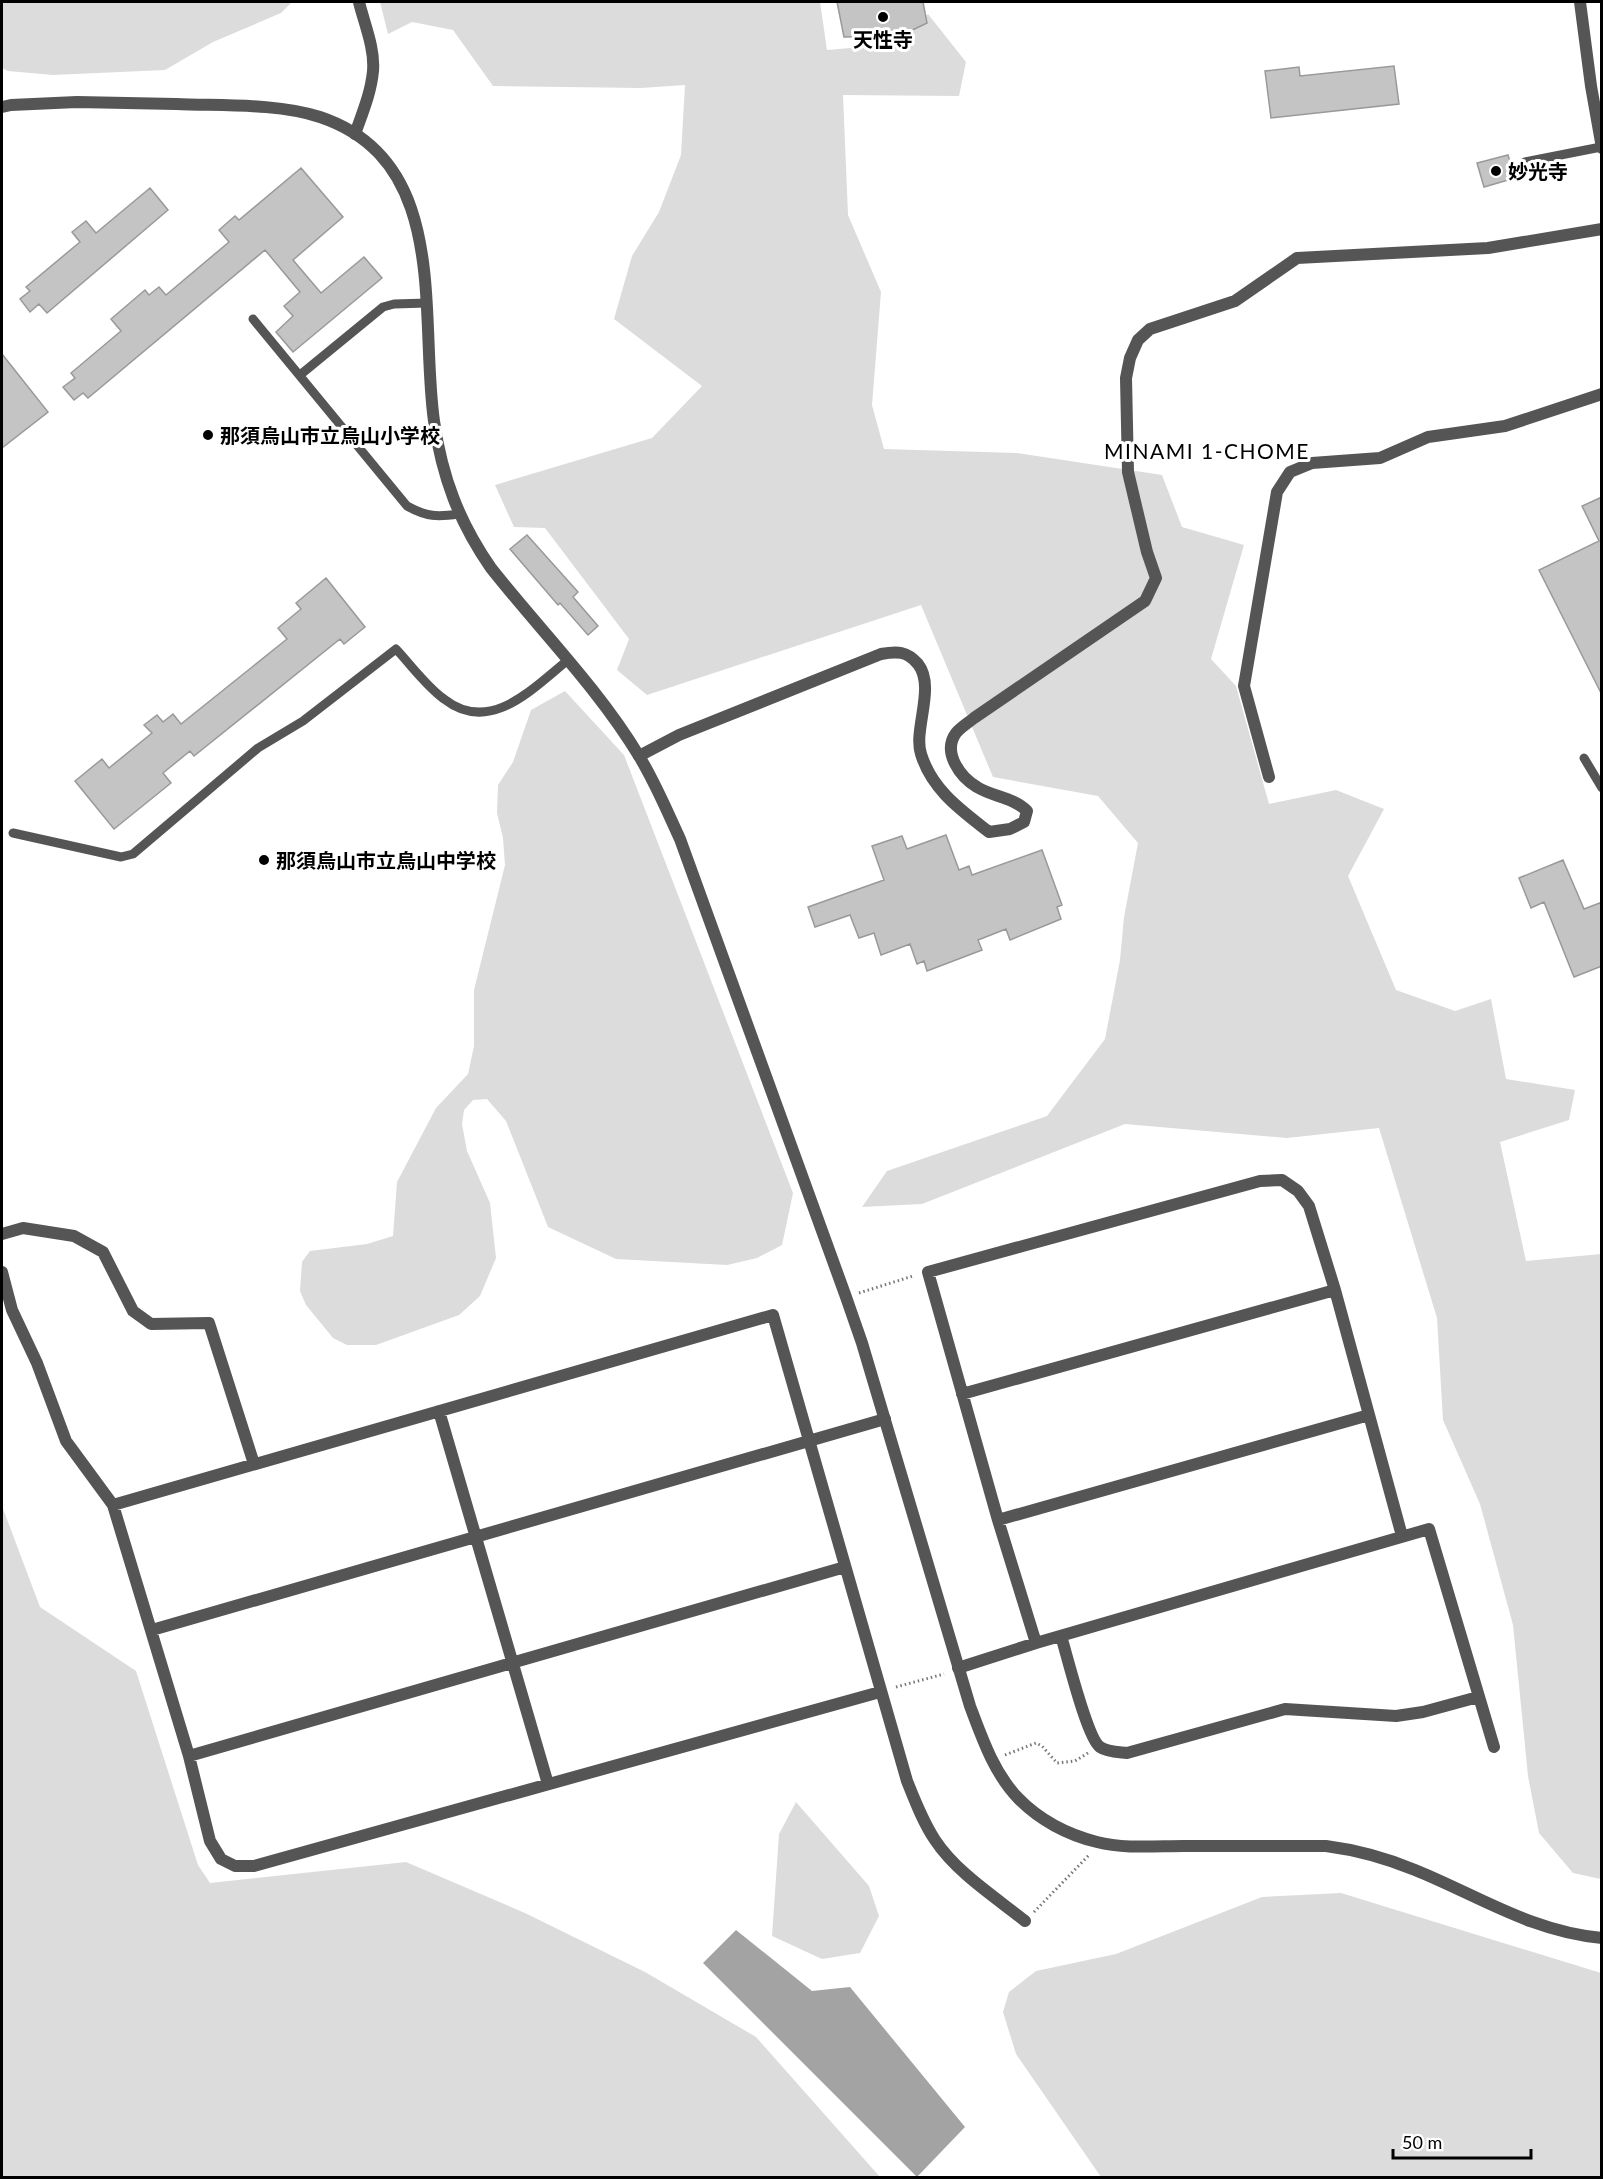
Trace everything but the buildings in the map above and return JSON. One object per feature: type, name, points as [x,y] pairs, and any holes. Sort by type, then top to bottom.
[{"type":"street","points":[[355,134],[369,93],[373,69],[371,48],[359,2]]},
{"type":"street","points":[[1580,2],[1590,86],[1601,147]]},
{"type":"street","points":[[2,107],[77,102],[282,109],[321,117],[355,134],[374,147],[395,173],[412,208],[422,249],[434,421],[440,453],[459,514],[491,568],[619,725],[639,756],[680,839],[846,1297],[977,1726],[993,1761],[1017,1798],[1061,1830],[1098,1843],[1138,1846],[1326,1846],[1354,1850],[1416,1870],[1496,1909],[1581,1936],[1602,1938]]},
{"type":"street","points":[[639,756],[679,735],[732,713],[881,654],[897,651],[911,656],[922,670],[925,687],[920,751],[935,784],[957,808],[989,832],[1010,829],[1024,822],[1027,811],[1019,803],[976,787],[964,776],[953,762],[950,744],[957,733],[974,718],[1145,601],[1156,578],[1147,552],[1128,472],[1126,378],[1130,358],[1138,340],[1150,329],[1235,301],[1297,258],[1488,248],[1602,229]]},
{"type":"street","points":[[1269,777],[1244,686],[1277,492],[1290,472],[1312,464],[1380,458],[1428,437],[1505,426],[1602,394]]},
{"type":"street","points":[[1036,1643],[998,1520],[928,1272],[1260,1181],[1282,1180],[1298,1191],[1309,1206],[1335,1290],[1402,1536]]},
{"type":"street","points":[[2,1234],[23,1228],[74,1236],[103,1252],[133,1311],[151,1324],[209,1323],[254,1464]]},
{"type":"street","points":[[2,1272],[12,1310],[37,1363],[66,1441],[113,1505],[189,1756],[210,1841],[221,1859],[235,1866],[254,1866],[880,1692]]},
{"type":"street","points":[[962,1394],[1335,1290]]},
{"type":"street","points":[[113,1505],[773,1315],[880,1692],[907,1781],[920,1813],[936,1841],[966,1874],[1025,1921]]},
{"type":"street","points":[[439,1411],[548,1784]]},
{"type":"street","points":[[998,1520],[1369,1415]]},
{"type":"street","points":[[152,1630],[885,1419]]},
{"type":"street","points":[[958,1668],[1036,1643],[1429,1530],[1494,1747]]},
{"type":"street","points":[[189,1756],[845,1567]]},
{"type":"street","points":[[1061,1636],[1090,1731],[1099,1746],[1114,1752],[1127,1753],[1286,1709],[1396,1716],[1423,1712],[1478,1697]]},
{"type":"lane","points":[[1525,162],[1601,147]]},
{"type":"lane","points":[[300,375],[383,307],[394,304],[426,303]]},
{"type":"lane","points":[[253,319],[407,506],[429,516],[459,514]]},
{"type":"lane","points":[[13,833],[121,857],[133,854],[258,748],[303,721],[396,649],[443,699],[460,710],[476,714],[497,710],[517,700],[568,660]]},
{"type":"lane","points":[[1584,758],[1602,788]]},
{"type":"path","points":[[846,1297],[928,1272]]},
{"type":"path","points":[[880,1692],[958,1668]]},
{"type":"path","points":[[993,1761],[1036,1743],[1042,1746],[1057,1763],[1067,1763],[1099,1746]]},
{"type":"path","points":[[1025,1921],[1083,1863],[1098,1843]]},
{"type":"shaded area","points":[[2,2],[292,2],[281,13],[213,42],[165,70],[53,75],[8,71],[2,68]]},
{"type":"shaded area","points":[[380,2],[820,2],[827,50],[897,44],[928,14],[966,62],[959,96],[843,95],[848,215],[881,292],[872,405],[884,449],[1017,453],[1162,475],[1182,527],[1244,545],[1211,659],[1236,686],[1269,804],[1336,790],[1384,809],[1348,876],[1396,990],[1455,1011],[1491,999],[1506,1079],[1575,1090],[1569,1120],[1500,1142],[1526,1261],[1601,1254],[1601,1879],[1573,1873],[1539,1833],[1528,1776],[1513,1625],[1480,1504],[1443,1420],[1437,1318],[1379,1128],[1287,1138],[1125,1124],[922,1204],[862,1207],[887,1171],[1047,1116],[1105,1039],[1138,843],[1098,796],[993,777],[921,605],[647,695],[617,670],[629,639],[545,528],[514,527],[495,485],[652,438],[702,386],[614,319],[632,256],[659,212],[681,155],[685,85],[641,88],[493,86],[453,30],[412,22],[388,34]]},
{"type":"shaded area","points":[[565,691],[624,755],[793,1193],[782,1245],[757,1258],[727,1265],[616,1259],[548,1227],[506,1121],[487,1099],[473,1100],[464,1110],[462,1124],[467,1151],[490,1203],[496,1258],[480,1296],[459,1315],[376,1345],[347,1345],[333,1338],[306,1305],[300,1291],[302,1262],[310,1251],[367,1244],[393,1236],[397,1182],[436,1108],[468,1074],[474,1046],[474,990],[505,865],[503,838],[497,813],[498,785],[513,762],[531,710]]},
{"type":"shaded area","points":[[2,1506],[40,1607],[136,1671],[198,1865],[210,1883],[406,1862],[525,1913],[645,1972],[756,2037],[880,2177],[2,2177]]},
{"type":"shaded area","points":[[796,1802],[869,1886],[879,1916],[860,1953],[822,1959],[772,1936],[779,1834]]},
{"type":"shaded area","points":[[1341,1893],[1601,1973],[1601,2177],[1101,2177],[1016,2054],[1003,2012],[1009,1992],[1036,1971],[1116,1954],[1262,1897]]},
{"type":"shaded area","points":[[736,1930],[812,1991],[850,1987],[965,2127],[917,2177],[703,1963]]},
{"type":"place","name":"天性寺","points":[[883,17]]},
{"type":"place","name":"妙光寺","points":[[1496,171]]},
{"type":"place","name":"那須烏山市立烏山小学校","points":[[208,435]]},
{"type":"place","name":"那須烏山市立烏山中学校","points":[[264,860]]},
{"type":"district","name":"MINAMI 1-CHOME","points":[[1207,450]]}]
